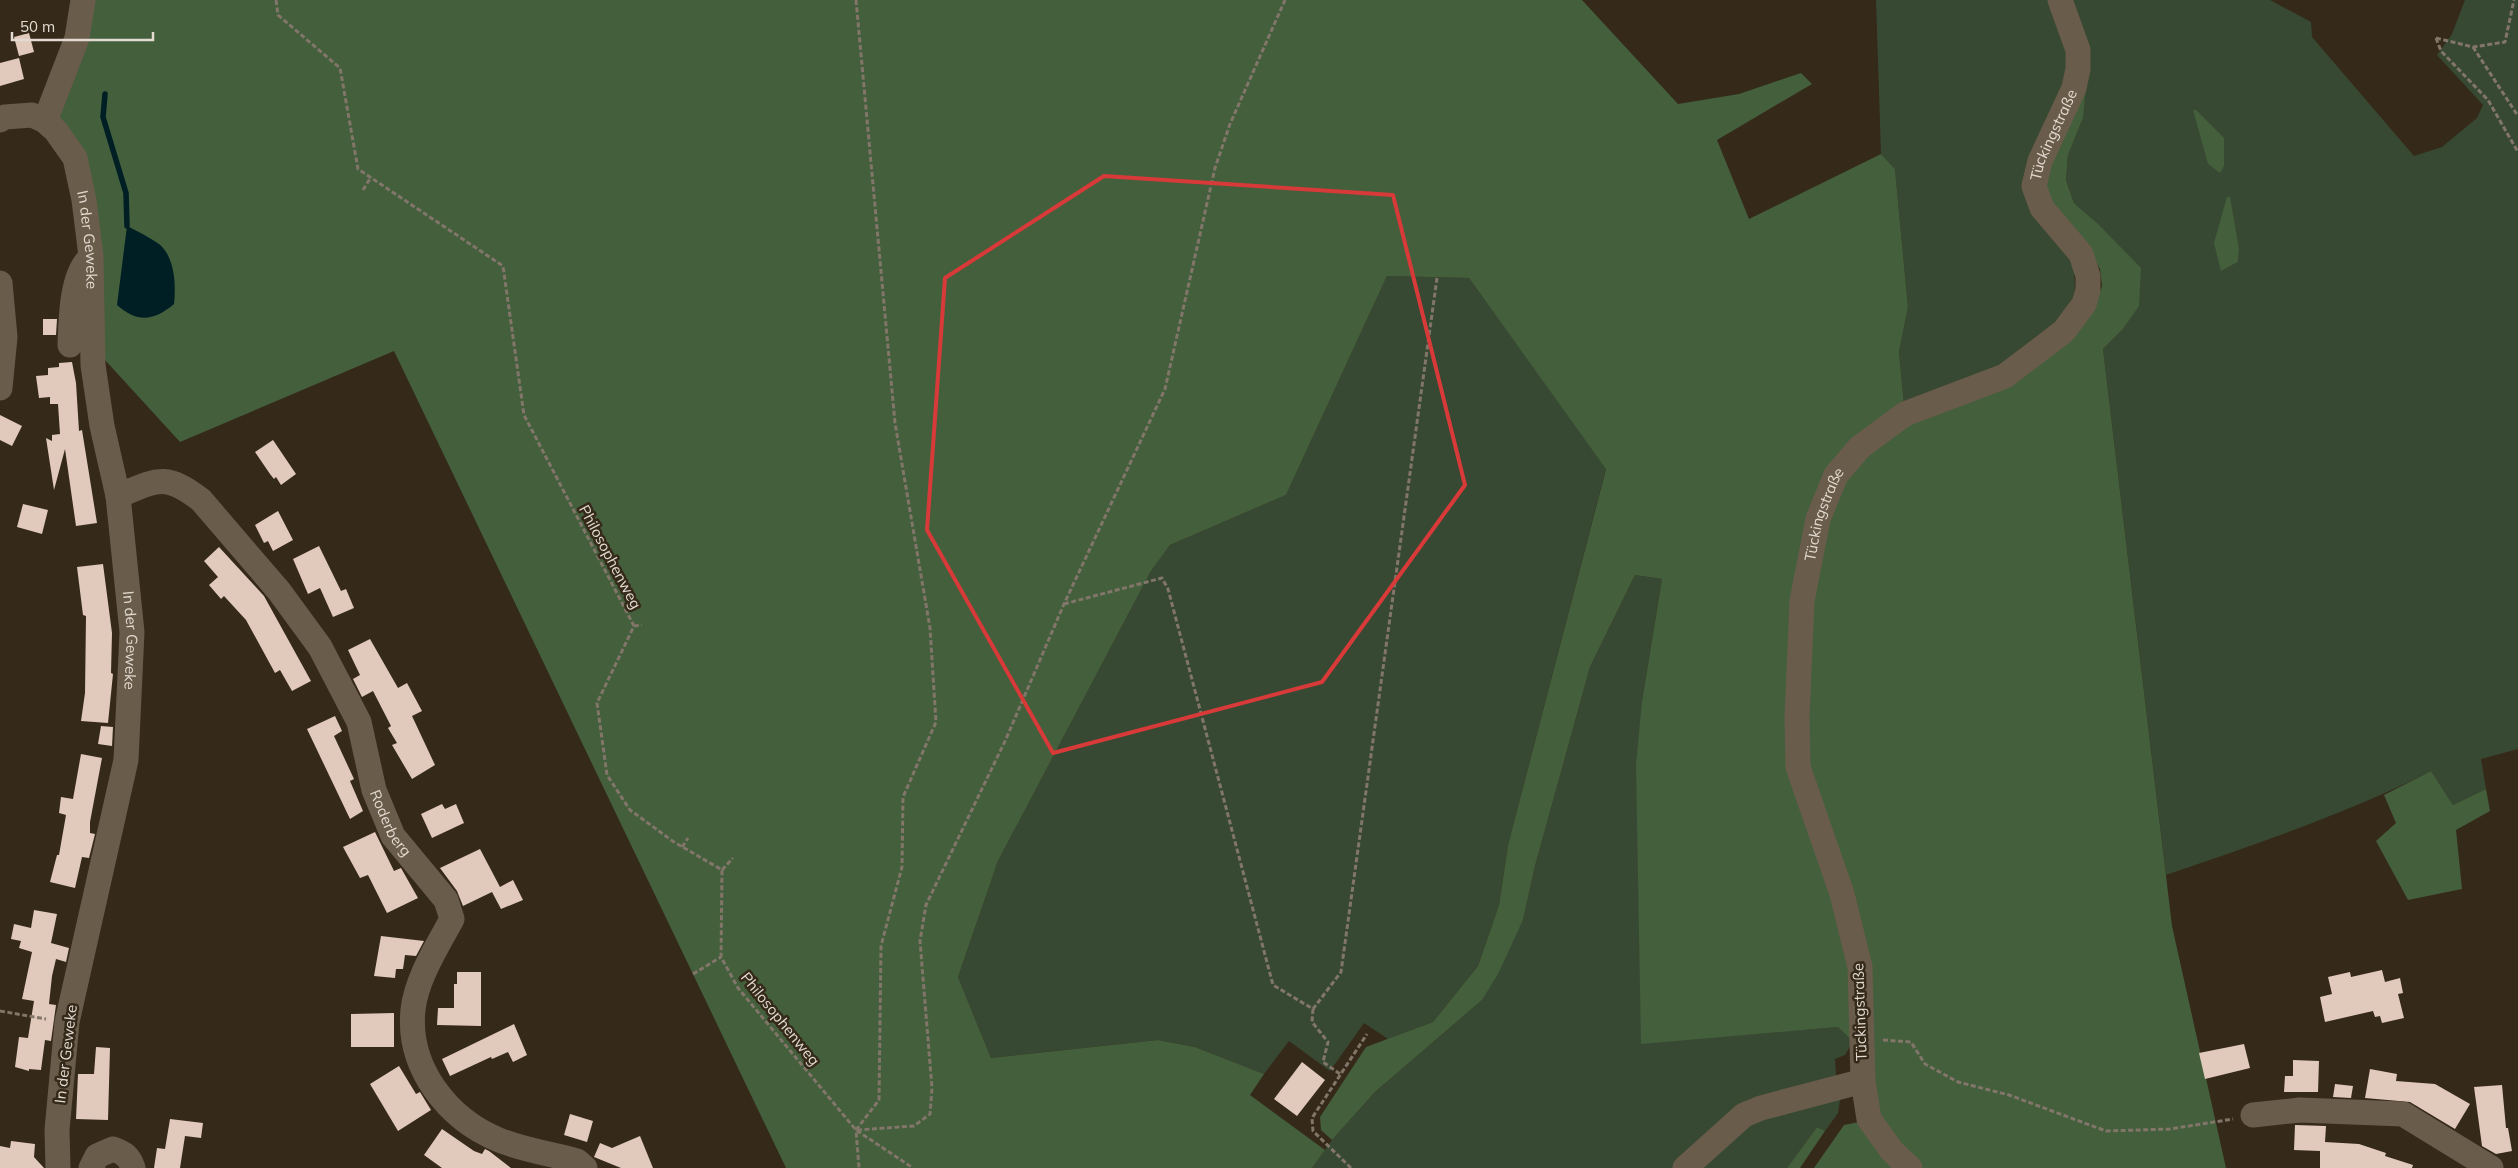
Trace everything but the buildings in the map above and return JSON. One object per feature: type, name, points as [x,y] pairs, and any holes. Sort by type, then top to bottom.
[{"type":"street","points":[[0,120],[5,117],[32,115],[45,121],[77,38],[83,0]]},
{"type":"street","name":"Tückingstraße","points":[[1910,1168],[1892,1151],[1869,1119],[1862,1081],[1860,967],[1853,932],[1798,767],[1799,640],[1802,601],[1818,519],[1836,475],[1860,447],[1905,414],[2005,376],[2064,331],[2084,304],[2088,290],[2088,276],[2080,254],[2042,208],[2034,186],[2040,161],[2074,88],[2078,69],[2078,50],[2060,0]]},
{"type":"street","name":"In der Geweke","points":[[45,121],[56,131],[75,158],[84,200],[91,256],[93,366],[102,426],[118,496],[132,632],[126,760],[67,1022],[57,1130],[58,1168]]},
{"type":"street","points":[[70,345],[72,305],[80,272],[91,256]]},
{"type":"street","points":[[0,283],[5,337],[0,388]]},
{"type":"street","name":"Roderberg","points":[[118,496],[158,480],[183,486],[201,500],[297,613],[320,647],[358,722],[374,790],[393,836],[446,900],[452,919],[426,968],[413,1009],[416,1049],[429,1084],[455,1114],[476,1129],[501,1141],[577,1161],[585,1168]]},
{"type":"street","points":[[1685,1168],[1744,1115],[1761,1108],[1862,1081]]},
{"type":"street","points":[[2253,1115],[2300,1110],[2404,1114],[2491,1168]]},
{"type":"street","points":[[91,1168],[97,1156],[112,1149],[124,1153],[134,1168]]},
{"type":"path","name":"Philosophenweg","points":[[276,0],[278,15],[303,39],[340,68],[358,168],[503,266],[524,415],[634,626],[597,703],[607,775],[630,810],[682,847],[722,870]]},
{"type":"path","points":[[856,0],[895,423],[930,628],[936,722],[903,796],[902,867],[881,946],[879,1100],[856,1130],[858,1168]]},
{"type":"path","points":[[856,1130],[914,1126],[930,1114],[932,1088],[920,942],[926,905],[1006,739],[1064,604],[1165,389],[1202,217],[1215,168],[1230,124],[1285,0]]},
{"type":"path","points":[[2514,0],[2506,42],[2473,48],[2436,38],[2441,51],[2488,100],[2518,152]]},
{"type":"path","points":[[2473,48],[2518,116]]},
{"type":"path","points":[[363,190],[371,177]]},
{"type":"path","points":[[1340,1074],[1323,1062],[1328,1042],[1312,1022],[1313,1009],[1341,972],[1437,278]]},
{"type":"path","points":[[1064,604],[1162,578],[1168,590],[1273,985],[1313,1009]]},
{"type":"path","points":[[634,626],[642,625]]},
{"type":"path","points":[[682,847],[688,838]]},
{"type":"path","points":[[693,974],[720,957],[722,870],[733,858]]},
{"type":"path","name":"Philosophenweg","points":[[720,957],[738,988],[856,1130],[914,1168]]},
{"type":"path","points":[[0,1011],[67,1022]]},
{"type":"path","points":[[1351,1168],[1313,1131],[1312,1118],[1367,1034]]},
{"type":"path","points":[[1862,1050],[1886,1039],[1911,1042],[1925,1064],[1958,1082],[2009,1095],[2106,1132],[2170,1129],[2253,1115]]},
{"type":"highlighted area","points":[[1104,176],[1393,195],[1465,485],[1322,682],[1053,753],[927,530],[945,278]]},
{"type":"green space","points":[[86,0],[1582,0],[1678,104],[1739,94],[1801,73],[1812,84],[1717,140],[1749,219],[1881,154],[1895,169],[1908,307],[1899,352],[1904,405],[1983,385],[2095,307],[2102,286],[2100,269],[2089,250],[2047,199],[2045,177],[2086,84],[2083,118],[2068,155],[2066,180],[2074,203],[2096,222],[2141,268],[2139,306],[2122,330],[2103,349],[2172,926],[2226,1168],[1814,1168],[1844,1125],[1859,1122],[1862,1050],[1838,1027],[1641,1044],[1636,765],[1642,701],[1662,579],[1635,575],[1590,667],[1535,866],[1523,920],[1498,974],[1482,1000],[1375,1092],[1332,1140],[1321,1130],[1320,1117],[1366,1047],[1433,1022],[1478,966],[1499,905],[1508,845],[1606,469],[1469,278],[1387,276],[1286,495],[1170,545],[1151,571],[998,861],[958,977],[991,1058],[1158,1040],[1195,1047],[1264,1074],[1250,1095],[1325,1150],[1312,1168],[786,1168],[394,351],[180,442],[105,360],[55,113]]},
{"type":"green space","points":[[1876,0],[2051,0],[2067,41],[2066,82],[2031,167],[2074,268],[2075,289],[2069,313],[2010,363],[1904,405],[1899,352],[1908,307],[1895,169],[1881,154]]},
{"type":"green space","points":[[2071,0],[2270,0],[2311,22],[2312,37],[2414,156],[2442,147],[2477,118],[2483,105],[2437,55],[2452,34],[2465,0],[2518,0],[2518,749],[2481,759],[2486,789],[2453,805],[2431,771],[2334,815],[2166,875],[2103,349],[2122,330],[2096,222],[2074,203],[2066,180],[2068,155],[2083,118]],"holes":[[[2239,249],[2238,262],[2221,271]]]},
{"type":"green space","points":[[2193,110],[2196,110],[2224,138],[2224,166],[2220,173],[2208,164]]},
{"type":"green space","points":[[2227,197],[2230,197],[2239,249],[2238,262],[2221,271],[2214,243]]},
{"type":"green space","points":[[1387,276],[1469,278],[1606,468],[1508,845],[1499,905],[1478,966],[1433,1022],[1388,1039],[1364,1023],[1330,1071],[1289,1041],[1264,1074],[1195,1047],[1158,1040],[991,1058],[958,977],[998,861],[1151,571],[1170,545],[1286,495]]},
{"type":"green space","points":[[1635,575],[1662,579],[1642,701],[1641,1043],[1838,1027],[1853,1041],[1845,1055],[1835,1059],[1836,1074],[1832,1082],[1757,1102],[1676,1168],[1312,1168],[1332,1140],[1375,1092],[1482,1000],[1523,920],[1535,866],[1590,667]]},
{"type":"green space","points":[[2431,771],[2453,805],[2486,789],[2490,811],[2456,830],[2462,889],[2408,900],[2376,841],[2396,823],[2384,795]]},
{"type":"green space","points":[[1835,1095],[1840,1100],[1838,1113],[1825,1131],[1817,1127],[1787,1168],[1694,1168],[1746,1121]]},
{"type":"green space","points":[[1817,1127],[1825,1131],[1800,1168],[1787,1168]]},
{"type":"water","points":[[127,226],[159,244],[168,256],[171,264],[175,288],[174,304],[167,310],[152,317],[146,318],[132,315],[117,305]]},
{"type":"waterway","points":[[105,94],[103,117],[126,193],[127,226]]}]
